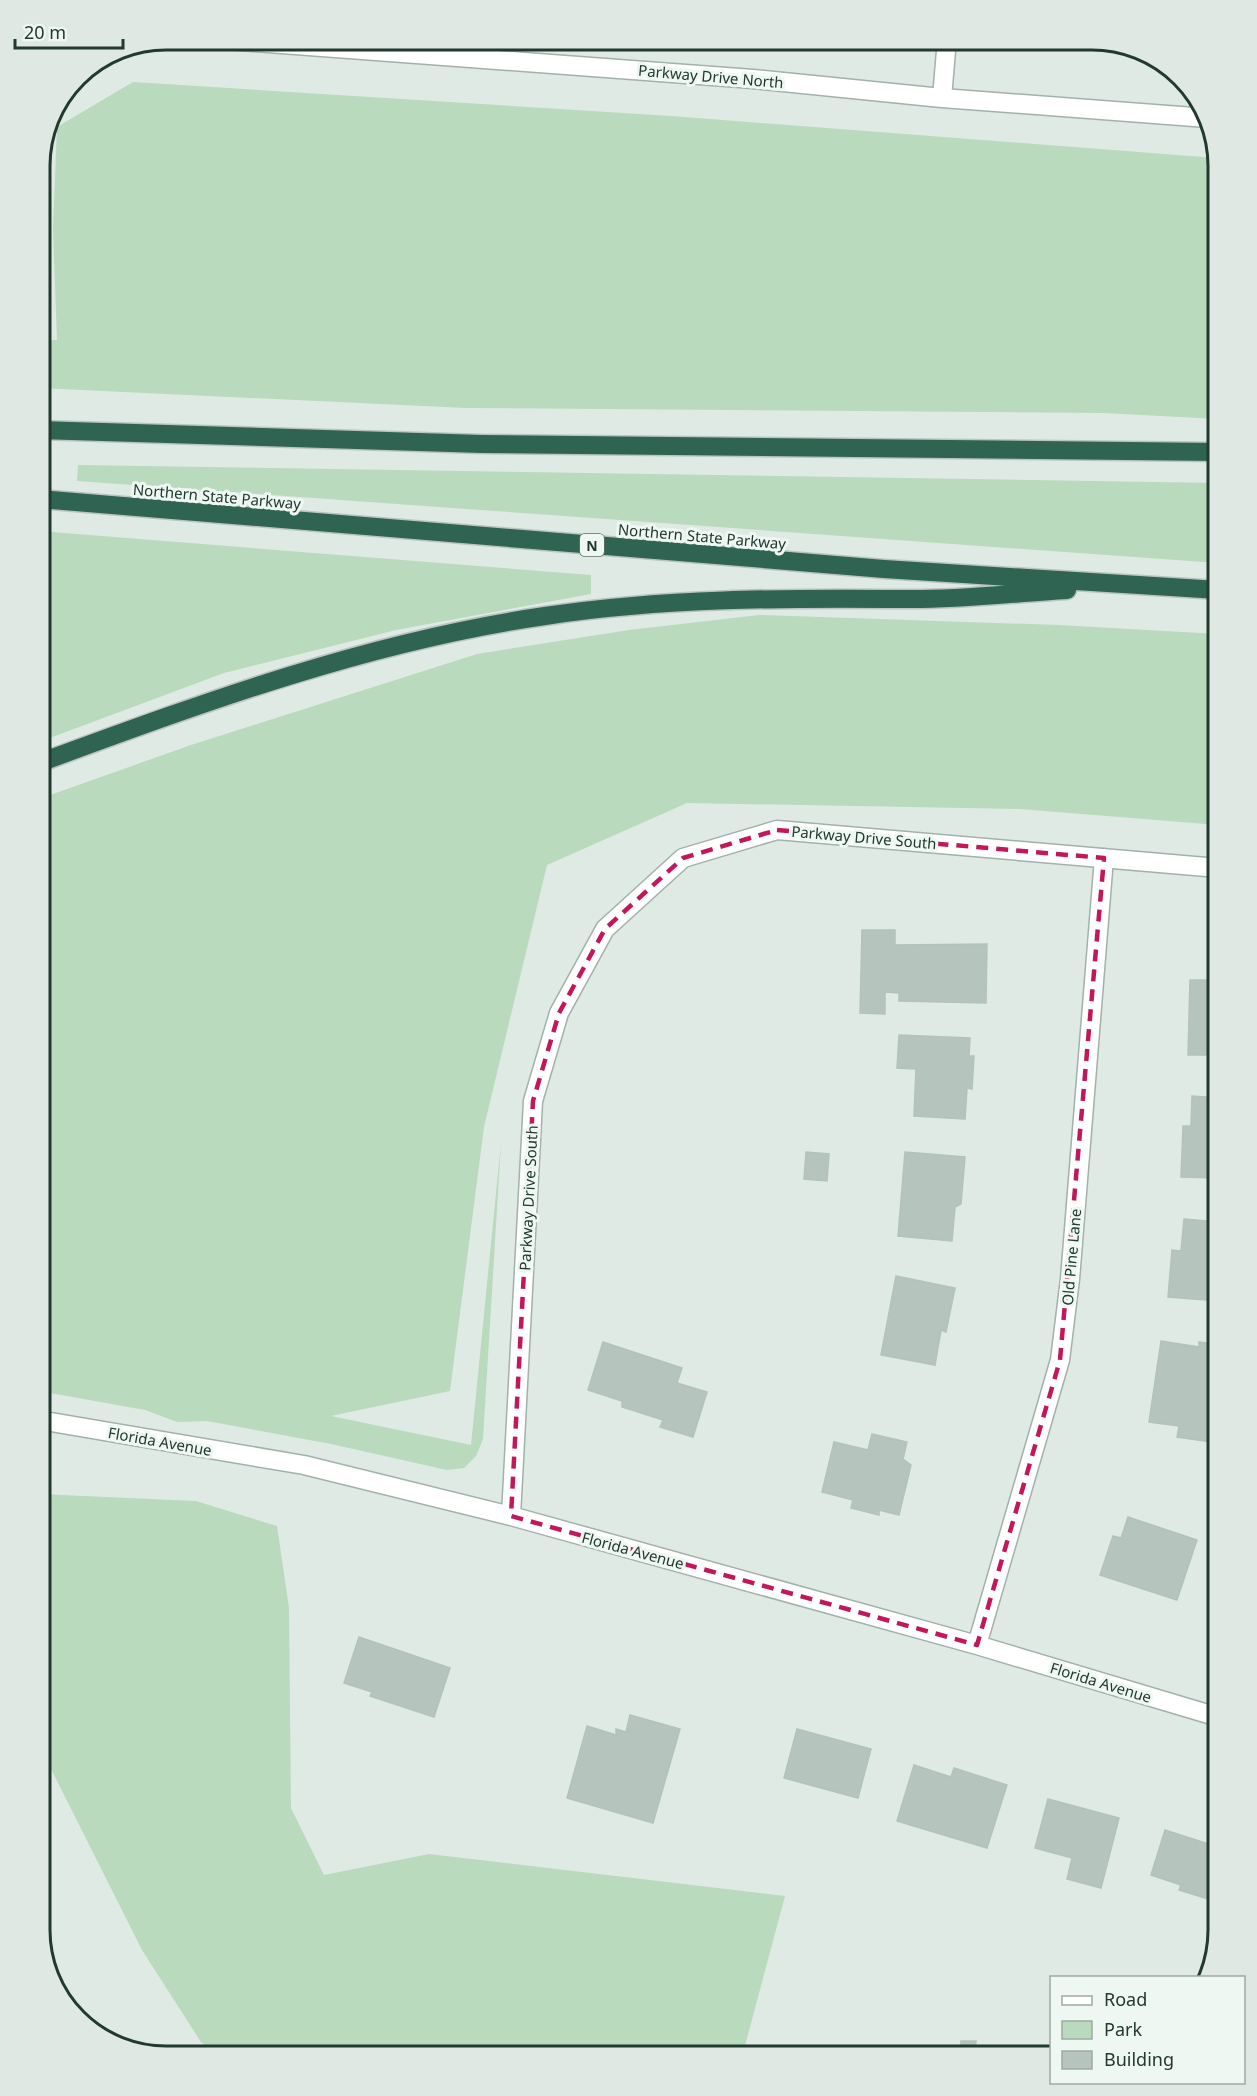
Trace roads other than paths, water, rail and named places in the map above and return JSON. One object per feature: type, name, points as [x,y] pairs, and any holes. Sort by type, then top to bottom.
[{"type":"highway","points":[[50,423],[90,432]]},
{"type":"highway","points":[[50,430],[482,444],[1208,452]]},
{"type":"highway","name":"Northern State Parkway","points":[[50,500],[884,569],[1208,590]]},
{"type":"highway","points":[[50,759],[343,659],[416,639],[546,615],[703,601],[842,597],[906,599],[1145,586]]},
{"type":"street","name":"Parkway Drive North","points":[[362,50],[753,79],[942,98],[1197,117]]},
{"type":"street","points":[[942,98],[946,50]]},
{"type":"street","name":"Parkway Drive South","points":[[511,1516],[533,1101],[559,1013],[605,928],[683,858],[777,830],[1208,867]]},
{"type":"street","name":"Old Pine Lane","points":[[976,1645],[1060,1360],[1070,1280],[1104,858]]},
{"type":"street","name":"Florida Avenue","points":[[50,1422],[304,1465],[511,1516],[976,1645],[1208,1714]]}]
